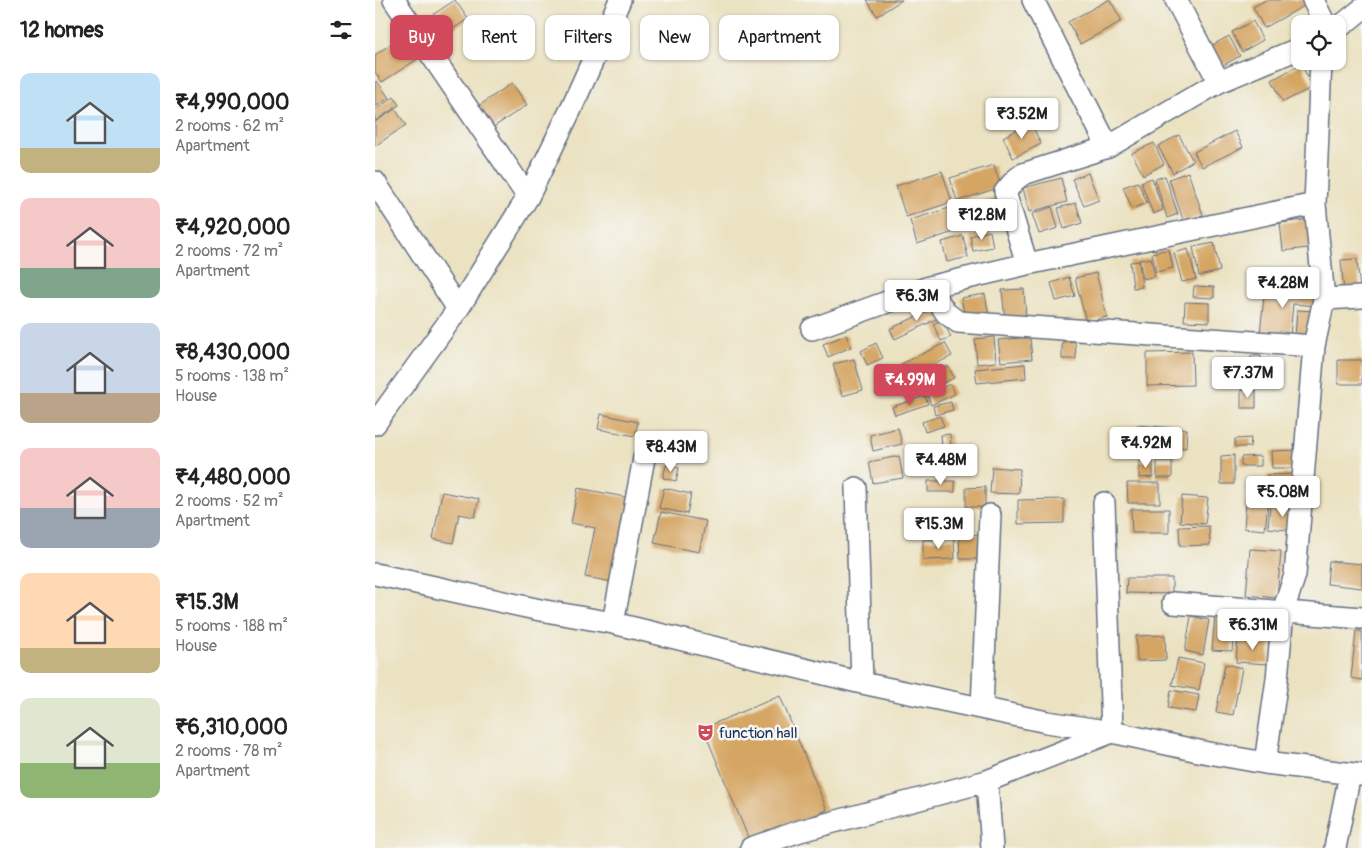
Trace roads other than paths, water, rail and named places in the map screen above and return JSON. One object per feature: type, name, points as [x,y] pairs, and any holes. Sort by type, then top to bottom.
[{"type":"street","points":[[394,0],[528,197]]},
{"type":"street","points":[[375,424],[458,309],[528,197],[621,0]]},
{"type":"street","points":[[1033,0],[1108,147]]},
{"type":"street","points":[[1176,0],[1219,82]]},
{"type":"street","points":[[1313,0],[1320,15]]},
{"type":"street","points":[[1346,22],[1362,9]]},
{"type":"street","points":[[1027,264],[1005,192],[1023,174],[1108,147],[1219,82],[1291,52]]},
{"type":"street","points":[[1265,763],[1277,679],[1283,611],[1295,575],[1315,346],[1325,299],[1315,204],[1321,70]]},
{"type":"street","points":[[375,182],[458,309]]},
{"type":"street","points":[[812,329],[929,287],[1027,264],[1315,204]]},
{"type":"street","points":[[929,287],[946,313],[958,322],[1315,346]]},
{"type":"street","points":[[1325,299],[1362,297]]},
{"type":"street","points":[[613,623],[644,458]]},
{"type":"street","points":[[856,488],[862,683]]},
{"type":"street","points":[[1104,503],[1112,732]]},
{"type":"street","points":[[982,708],[990,515]]},
{"type":"street","points":[[375,574],[540,610],[613,623],[862,683],[1047,722],[1112,732],[1203,752],[1265,763],[1356,774],[1335,848]]},
{"type":"street","points":[[1173,603],[1362,618]]},
{"type":"street","points":[[751,848],[800,831],[987,781],[1112,732]]},
{"type":"street","points":[[987,781],[992,848]]},
{"type":"place","name":"function hall","points":[[705,733]]}]
